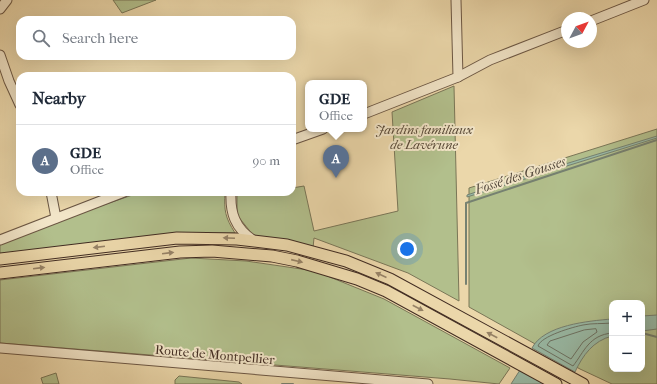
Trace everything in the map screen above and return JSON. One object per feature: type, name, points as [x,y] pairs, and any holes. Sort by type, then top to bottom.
[{"type":"main road","points":[[0,259],[177,238],[210,237],[253,240],[312,251],[364,267],[580,382]]},
{"type":"main road","points":[[0,273],[180,252],[212,251],[272,256],[325,269],[357,279],[386,291],[556,384]]},
{"type":"street","points":[[0,9],[7,0]]},
{"type":"street","points":[[456,0],[458,77]]},
{"type":"street","points":[[597,19],[644,0]]},
{"type":"street","points":[[367,113],[458,77],[490,60],[561,32]]},
{"type":"street","points":[[0,55],[16,96]]},
{"type":"street","points":[[296,139],[315,132]]},
{"type":"street","points":[[52,196],[56,218]]},
{"type":"street","points":[[0,240],[114,196]]},
{"type":"street","points":[[231,196],[230,205],[233,219],[240,230],[253,240]]},
{"type":"street","name":"Route de Montpellier","points":[[0,348],[428,384]]},
{"type":"green space","points":[[113,0],[156,0],[122,13]]},
{"type":"green space","name":"Jardins familiaux de Lavérune","points":[[454,86],[459,301],[408,273],[314,238],[313,248],[253,235],[237,215],[237,196],[296,196],[296,187],[304,186],[314,231],[398,211],[392,112]]},
{"type":"green space","points":[[657,129],[657,384],[612,384],[580,369],[469,307],[469,188]]},
{"type":"green space","points":[[129,196],[225,196],[226,214],[235,233],[205,233],[146,237],[0,255],[0,245],[60,220]]},
{"type":"green space","points":[[191,258],[246,261],[315,271],[384,299],[510,368],[499,384],[0,343],[0,280]]},
{"type":"green space","points":[[56,373],[59,384],[43,384],[41,378]]},
{"type":"green space","points":[[179,376],[239,382],[242,384],[175,384],[175,380]]},
{"type":"water","points":[[657,136],[657,138],[467,197],[467,195],[503,183]]},
{"type":"water","points":[[657,315],[657,329],[645,331],[645,316]]},
{"type":"water","points":[[609,319],[609,337],[599,341],[585,354],[575,372],[532,348],[538,340],[556,329],[591,321]]},
{"type":"water","points":[[520,370],[544,384],[511,384]]},
{"type":"waterway","name":"Fossé des Gousses","points":[[466,284],[466,203],[657,140]]},
{"type":"waterway","points":[[645,334],[657,337]]},
{"type":"waterway","name":"Fossé des Gousses","points":[[282,384],[293,384]]},
{"type":"place","name":"GDE","points":[[336,178]]}]
